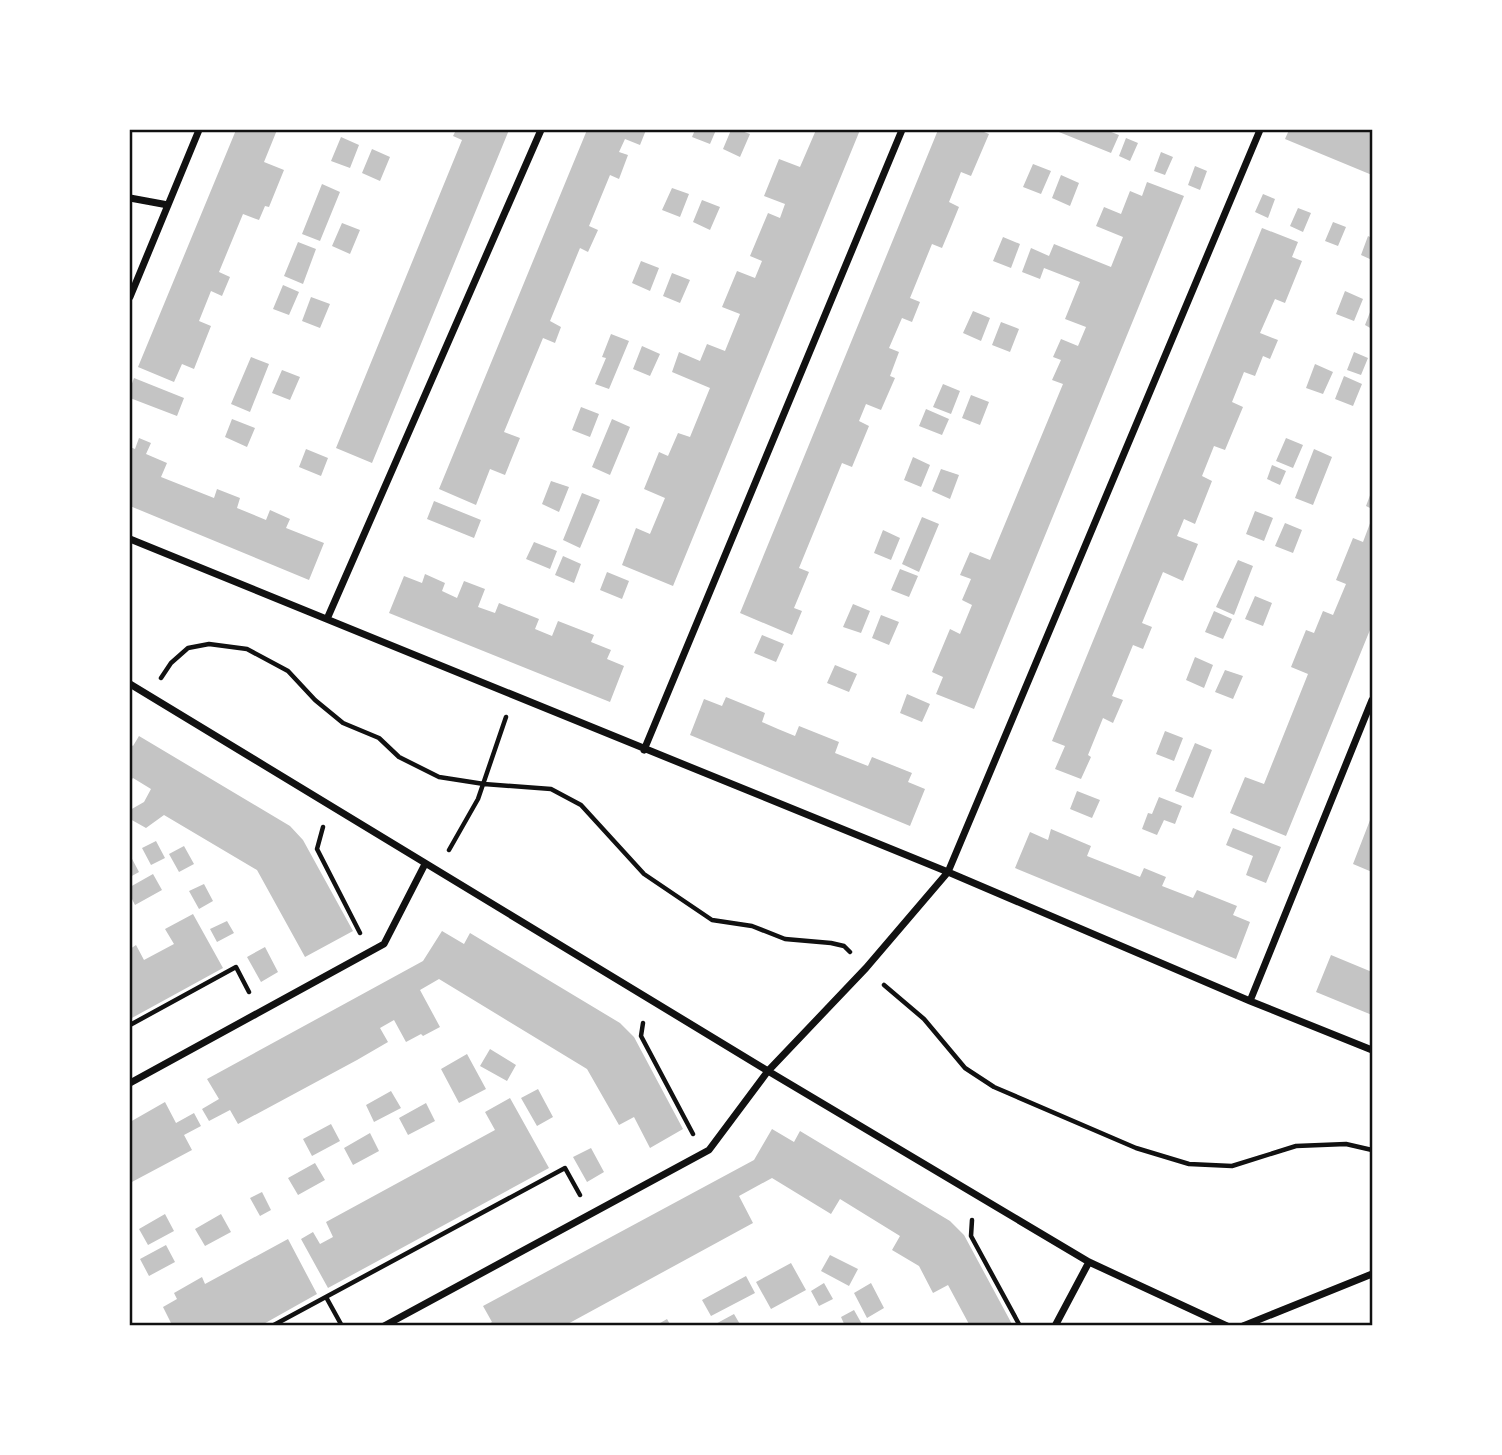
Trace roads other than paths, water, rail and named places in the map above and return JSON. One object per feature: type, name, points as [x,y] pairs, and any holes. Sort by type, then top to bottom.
[{"type":"street","points":[[130,297],[199,130]]},
{"type":"street","points":[[327,619],[541,130]]},
{"type":"street","points":[[643,750],[902,130]]},
{"type":"street","points":[[384,1325],[709,1150],[768,1071],[866,968],[948,872],[1260,130]]},
{"type":"street","points":[[130,198],[168,205]]},
{"type":"street","points":[[130,539],[948,872],[1250,1001],[1373,1050]]},
{"type":"street","points":[[130,684],[646,998],[1089,1262],[1227,1325]]},
{"type":"street","points":[[1250,1001],[1373,700]]},
{"type":"street","points":[[130,1083],[384,944],[425,864]]},
{"type":"street","points":[[1055,1325],[1089,1262]]},
{"type":"street","points":[[1243,1325],[1373,1274]]}]
